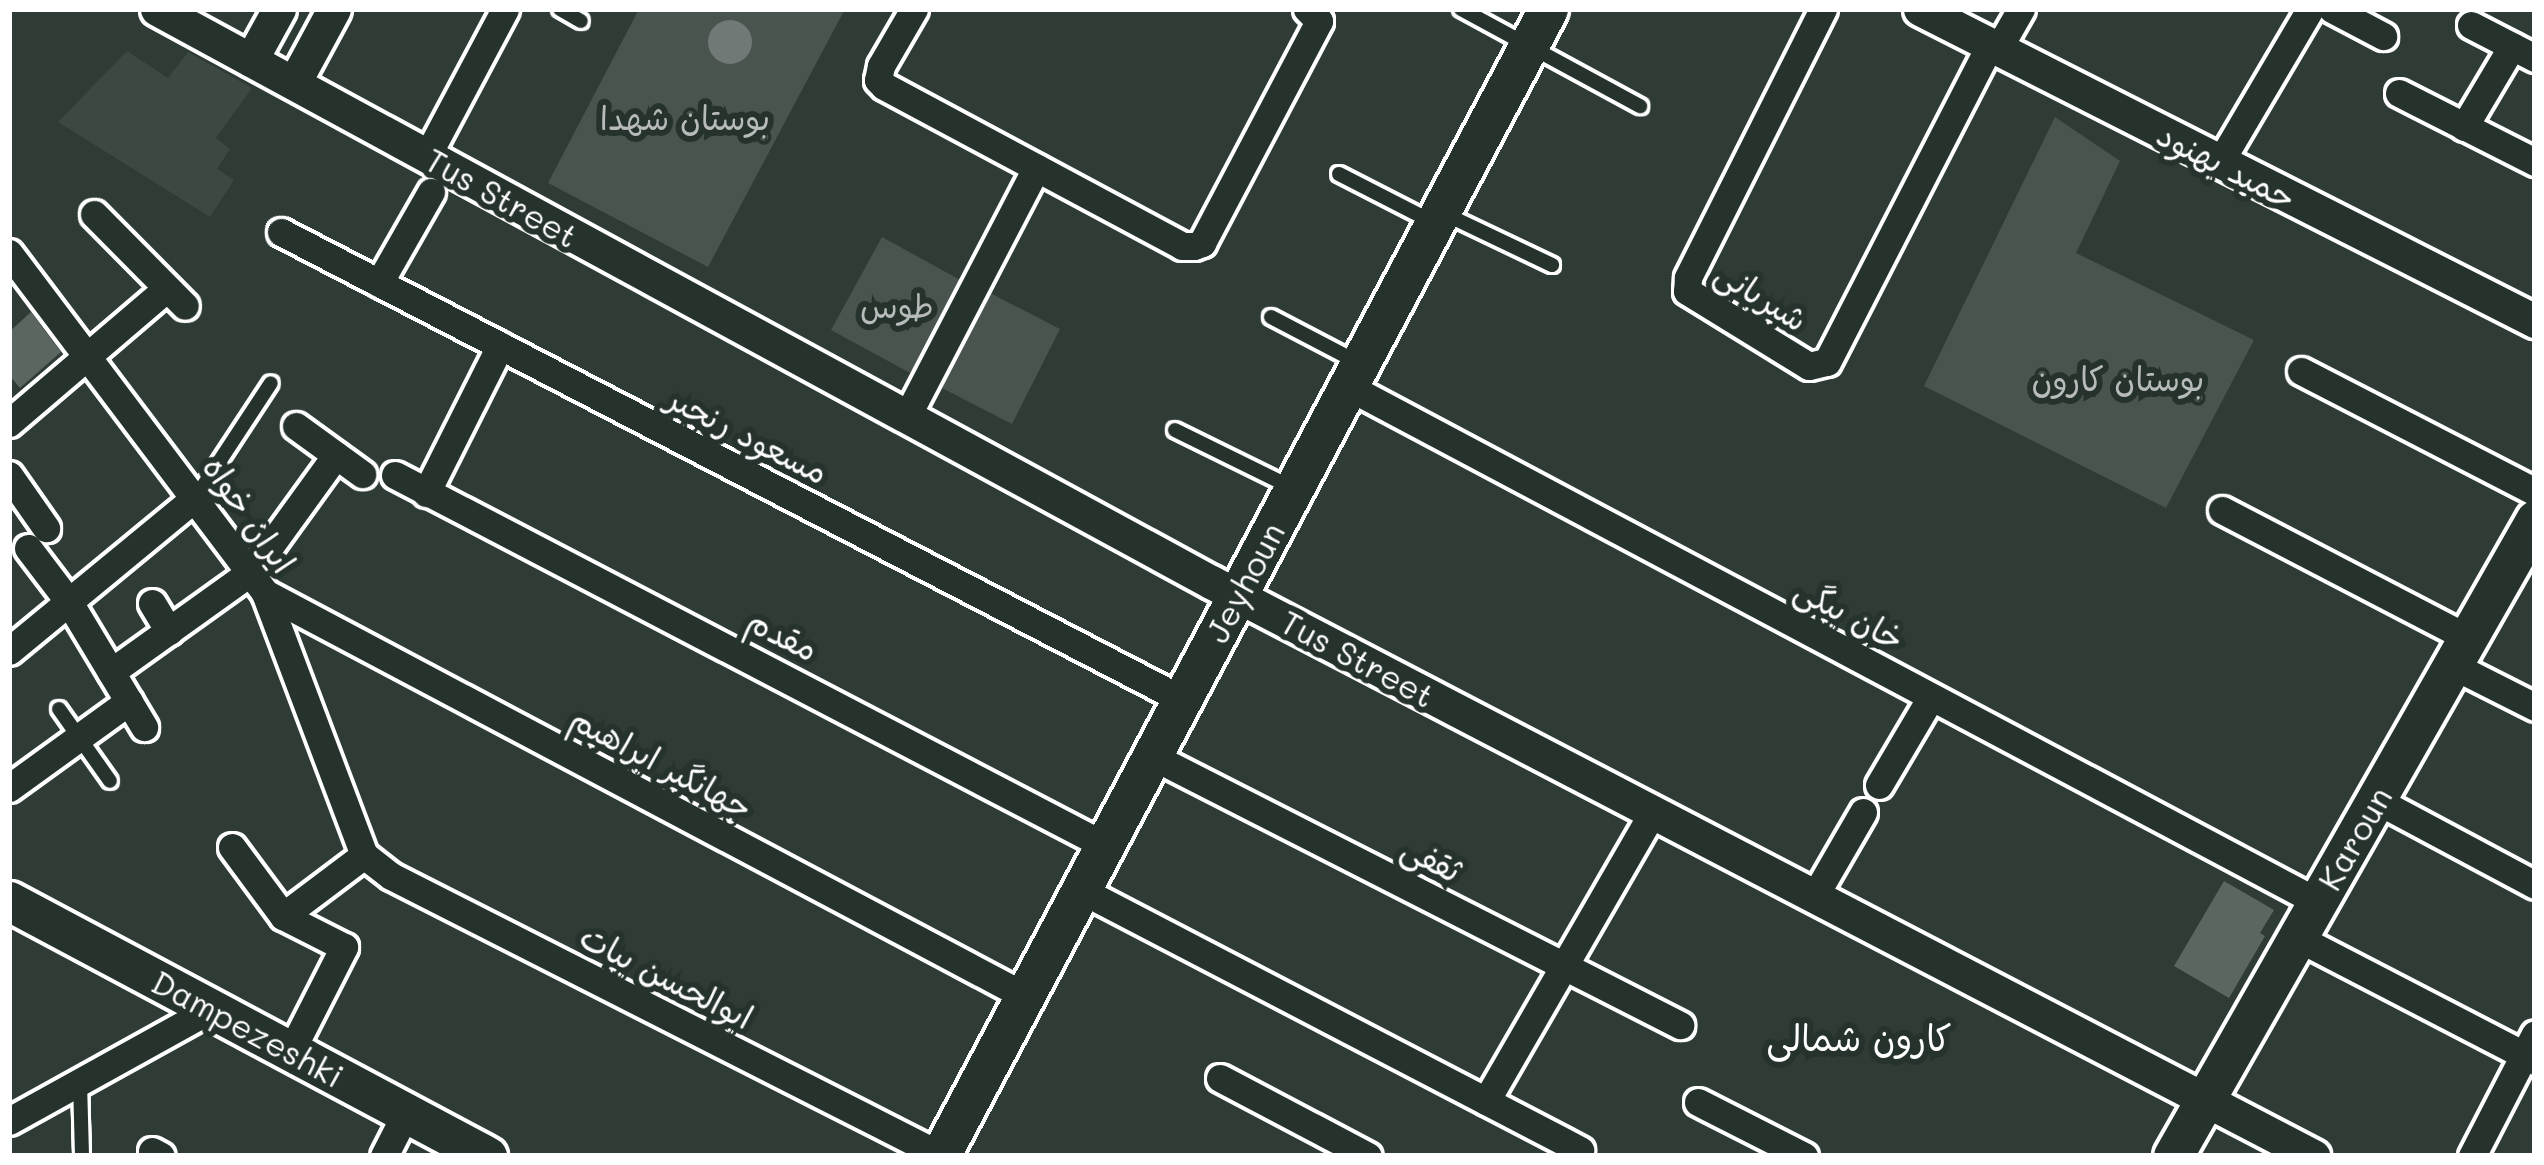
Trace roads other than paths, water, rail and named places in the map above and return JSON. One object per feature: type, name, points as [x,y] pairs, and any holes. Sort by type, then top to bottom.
[{"type":"main road","name":"Jeyhoun","points":[[941,1156],[1548,9]]},
{"type":"main road","name":"Karoun","points":[[2173,1156],[2535,520]]},
{"type":"main road","name":"Dampezeshki","points":[[9,901],[482,1155]]},
{"type":"street","name":"Tus Street","points":[[157,9],[1236,595],[2313,1156]]},
{"type":"street","points":[[251,60],[279,9]]},
{"type":"street","points":[[294,83],[334,9]]},
{"type":"street","points":[[427,156],[505,9]]},
{"type":"street","points":[[914,9],[878,80],[1182,246],[1202,243],[1319,21],[1307,9]]},
{"type":"street","name":"شیربانی","points":[[1823,9],[1688,278],[1687,291],[1809,366],[1827,362],[1994,47]]},
{"type":"street","name":"حمید بهنود","points":[[1919,9],[2535,321]]},
{"type":"street","points":[[1994,47],[2020,9]]},
{"type":"street","points":[[2220,162],[2310,9]]},
{"type":"street","points":[[2332,9],[2383,36]]},
{"type":"street","points":[[2464,127],[2523,52],[2471,26]]},
{"type":"street","points":[[2398,93],[2535,162]]},
{"type":"street","points":[[907,416],[1036,168]]},
{"type":"street","points":[[379,283],[431,192]]},
{"type":"street","points":[[9,423],[91,356],[176,298],[94,214]]},
{"type":"street","name":"مسعود رنجبر","points":[[281,232],[1181,699]]},
{"type":"street","name":"ایران خواه","points":[[9,253],[258,582],[364,855]]},
{"type":"street","points":[[426,493],[500,346]]},
{"type":"street","points":[[2301,371],[2535,492]]},
{"type":"street","name":"خان بیگی","points":[[1354,375],[1931,697],[2318,902]]},
{"type":"street","points":[[296,426],[362,474]]},
{"type":"street","points":[[111,672],[169,631],[258,582],[336,455]]},
{"type":"street","points":[[9,475],[69,602],[144,727]]},
{"type":"street","name":"مقدم","points":[[395,475],[1104,845]]},
{"type":"street","points":[[9,650],[196,497]]},
{"type":"street","points":[[2222,510],[2460,652],[2535,707]]},
{"type":"street","name":"جهانگیر ابراهیم","points":[[258,582],[1025,996]]},
{"type":"street","points":[[152,603],[169,631]]},
{"type":"street","points":[[1879,785],[1931,697]]},
{"type":"street","points":[[9,788],[129,701]]},
{"type":"street","name":"ثقفی","points":[[1152,756],[1680,1025]]},
{"type":"street","points":[[2376,800],[2535,885]]},
{"type":"street","points":[[1486,1101],[1653,812]]},
{"type":"street","points":[[1814,897],[1863,812]]},
{"type":"street","points":[[232,847],[284,916],[344,947],[291,1051]]},
{"type":"street","points":[[284,916],[364,855]]},
{"type":"street","name":"ابوالحسن بیات","points":[[364,855],[391,876],[941,1156]]},
{"type":"street","points":[[1081,890],[1580,1150]]},
{"type":"street","points":[[2298,938],[2531,1050],[2472,1156]]},
{"type":"street","points":[[10,1120],[212,1009]]},
{"type":"street","points":[[1220,1078],[1368,1156]]},
{"type":"street","points":[[1698,1102],[1804,1156]]},
{"type":"street","points":[[384,1156],[406,1113]]},
{"type":"lane","points":[[560,9],[581,21]]},
{"type":"lane","points":[[1461,9],[1640,106]]},
{"type":"lane","points":[[1339,174],[1552,265]]},
{"type":"lane","points":[[1270,317],[1354,375]]},
{"type":"lane","points":[[196,497],[271,383]]},
{"type":"lane","points":[[1175,430],[1293,489]]},
{"type":"lane","points":[[59,709],[110,781]]},
{"type":"lane","points":[[80,1081],[82,1156]]},
{"type":"district","name":"کارون شمالی","points":[[1859,1037]]},
{"type":"park label","name":"بوستان شهدا","points":[[685,117]]},
{"type":"park label","name":"طوس","points":[[897,305]]},
{"type":"park label","name":"بوستان کارون","points":[[2118,378]]}]
